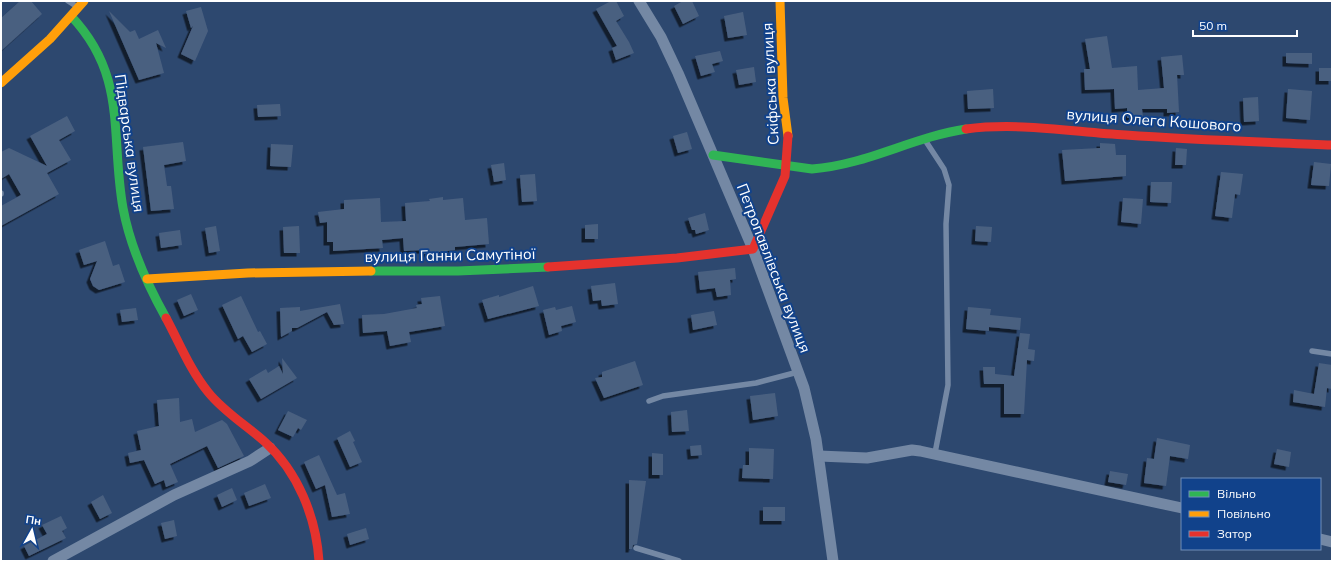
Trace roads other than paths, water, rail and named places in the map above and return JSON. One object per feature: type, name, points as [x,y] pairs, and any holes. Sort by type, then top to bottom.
[{"type":"street","name":"Петропавлівська вулиця","points":[[639,1],[661,37],[676,67],[753,249],[798,372],[809,405],[819,456],[833,561]]},
{"type":"street","name":"Скіфська вулиця","points":[[753,249],[781,184],[787,166],[788,134],[783,98],[780,1]]},
{"type":"street","points":[[1,83],[44,44],[81,4]]},
{"type":"street","name":"Підварська вулиця","points":[[71,16],[79,24],[93,44],[107,71],[123,209],[147,280],[199,380],[235,420],[270,448],[289,471],[303,496],[315,533],[319,561]]},
{"type":"street","name":"вулиця Олега Кошового","points":[[713,155],[812,169],[842,166],[858,163],[924,138],[973,128],[1042,127],[1135,136],[1332,145]]},
{"type":"street","name":"вулиця Ганни Самутіної","points":[[147,280],[248,273],[320,273],[392,270],[453,272],[522,269],[683,257],[753,249]]},
{"type":"street","points":[[53,561],[174,496],[250,461],[270,448]]},
{"type":"street","points":[[819,456],[866,458],[912,450],[934,453],[1181,508]]},
{"type":"street","points":[[1321,539],[1332,542]]},
{"type":"lane","points":[[68,1],[81,4]]},
{"type":"lane","points":[[924,138],[940,160],[949,185],[946,224],[948,384],[934,453]]},
{"type":"lane","points":[[1312,352],[1332,354]]},
{"type":"lane","points":[[649,401],[663,396],[756,383],[798,372]]},
{"type":"lane","points":[[636,548],[679,561]]}]
